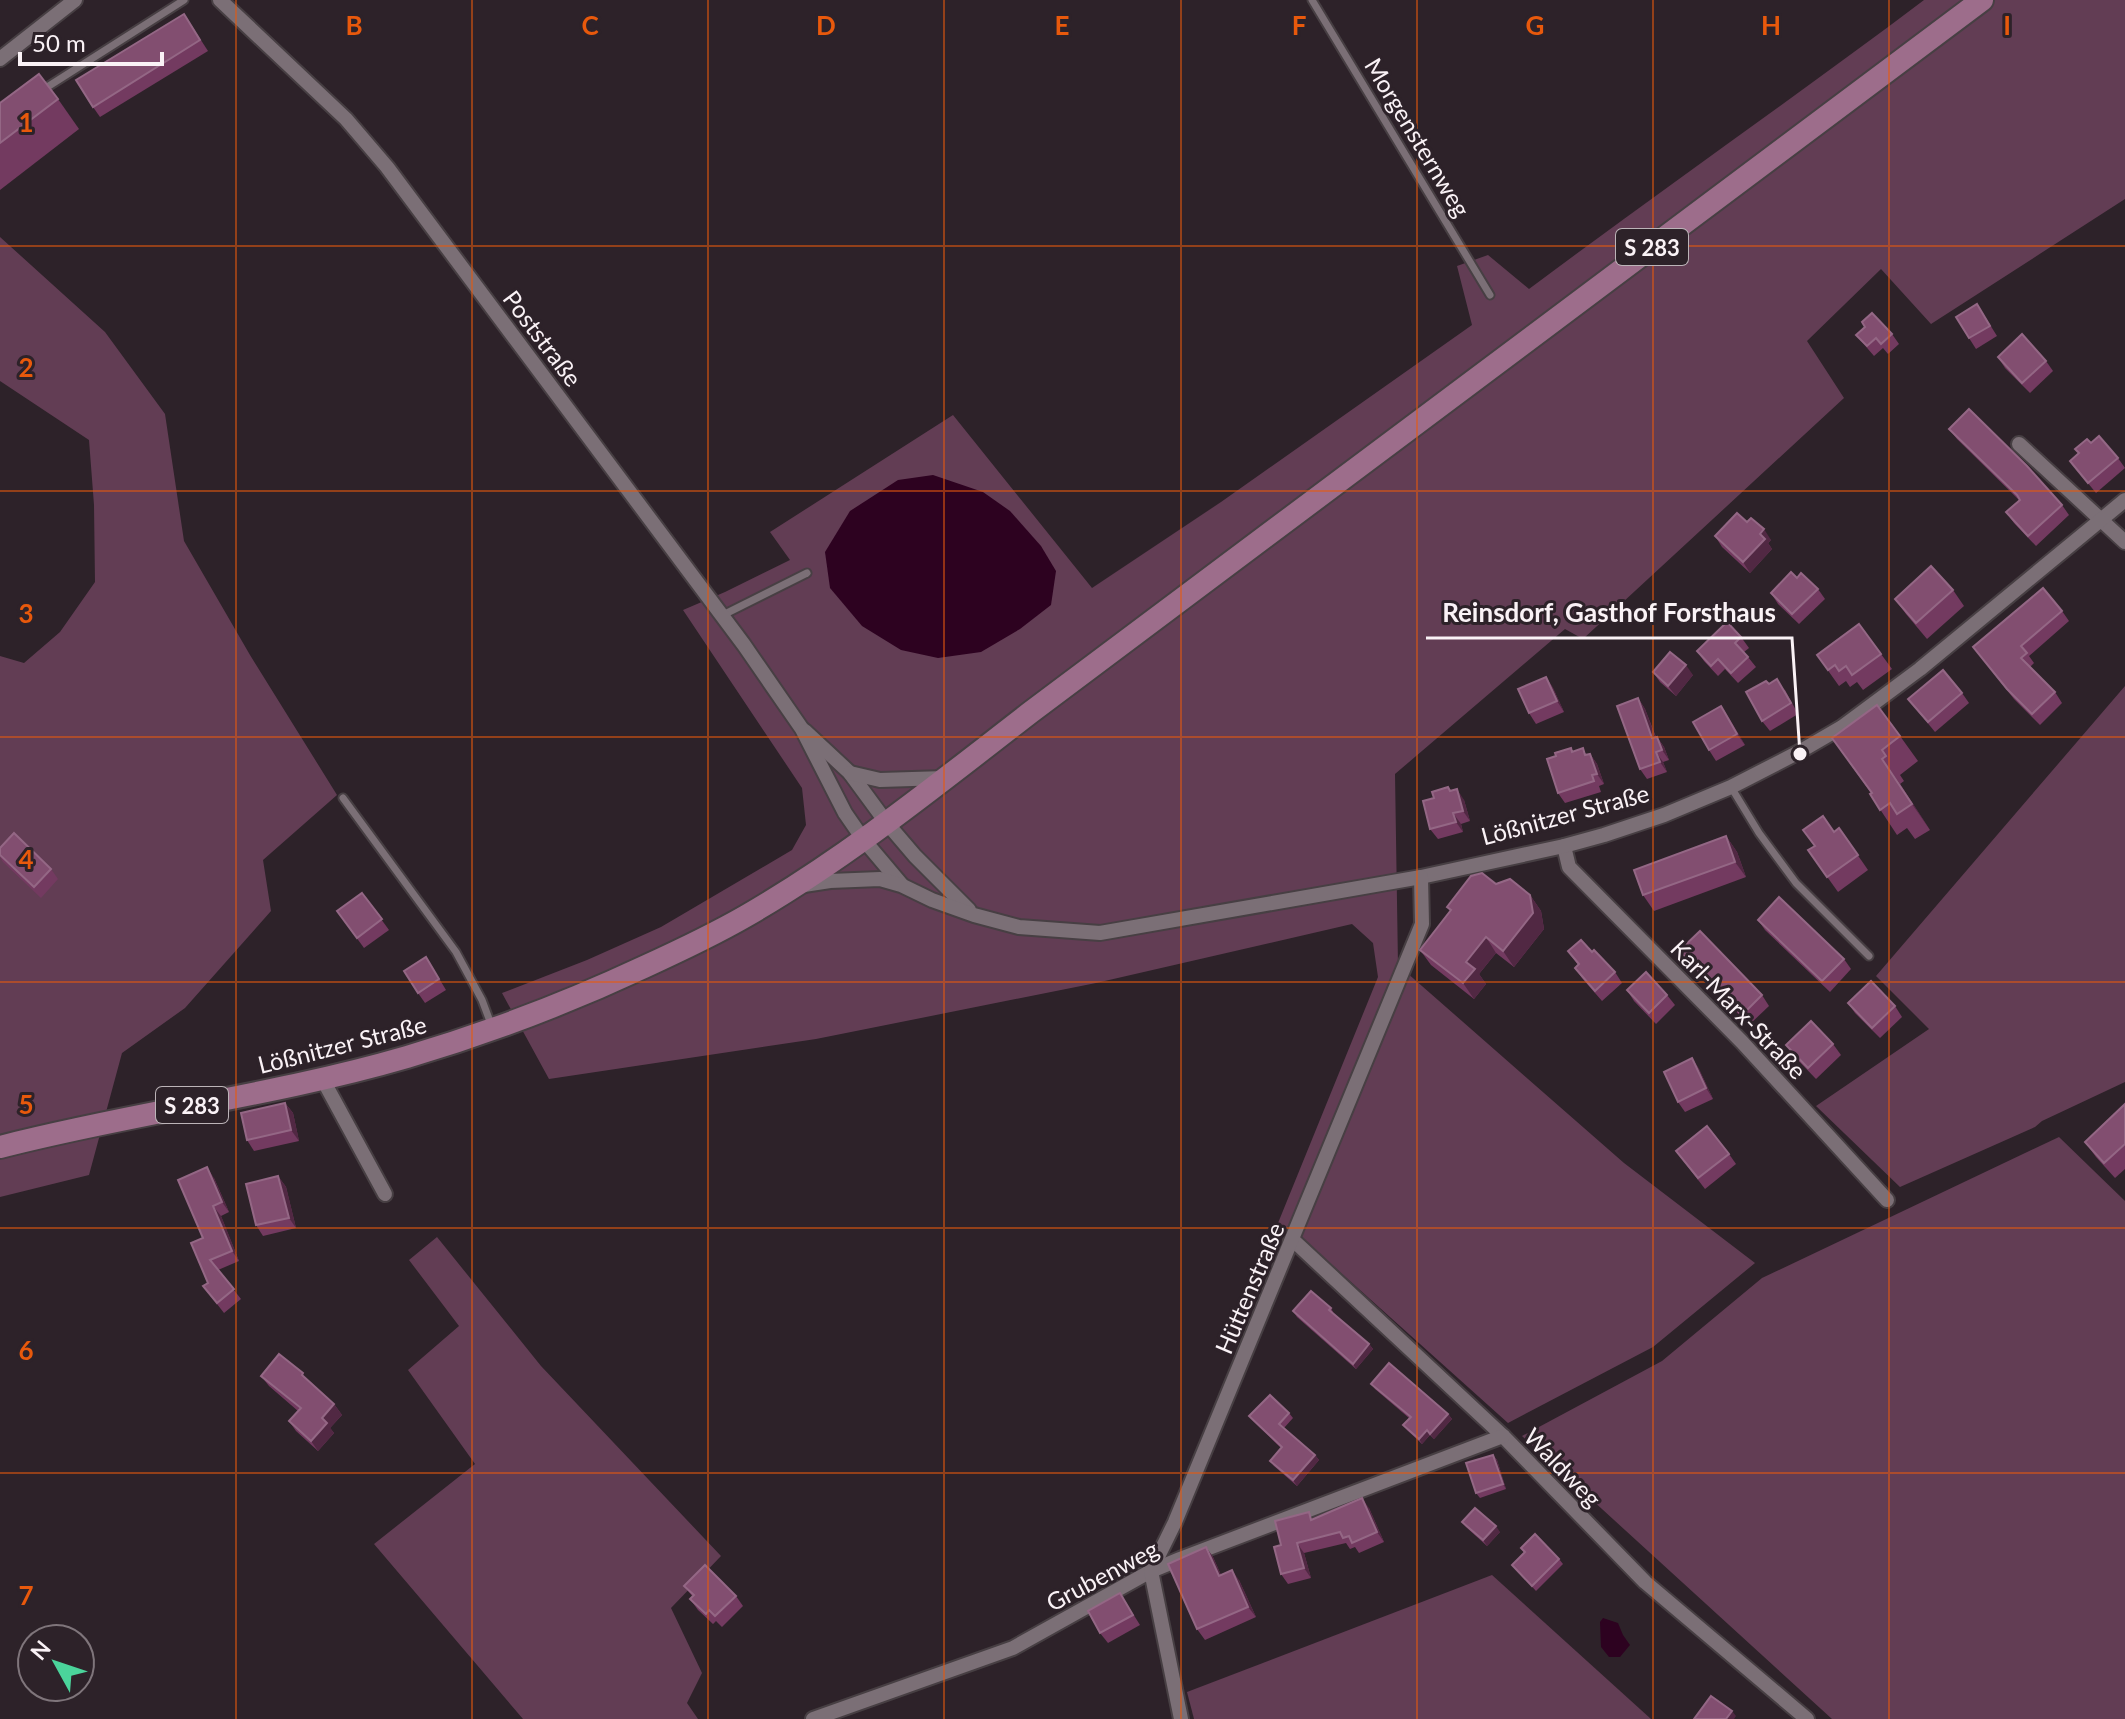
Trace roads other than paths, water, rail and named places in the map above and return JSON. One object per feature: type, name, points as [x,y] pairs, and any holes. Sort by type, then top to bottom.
[{"type":"main road","name":"S 283","points":[[493,1030],[597,989],[708,937],[792,887],[863,839],[1982,0]]},
{"type":"main road","name":"Lößnitzer Straße","points":[[0,1147],[60,1131],[323,1080],[493,1030]]},
{"type":"street","points":[[0,59],[75,0]]},
{"type":"street","name":"Poststraße","points":[[220,0],[346,119],[387,167],[723,615],[802,729],[837,800],[863,839]]},
{"type":"street","points":[[2019,444],[2125,542]]},
{"type":"street","name":"Lößnitzer Straße","points":[[792,887],[830,881],[880,879],[974,915],[1019,927],[1100,933],[1421,877],[1564,846],[1664,815],[1731,787],[1842,727],[1920,669],[2125,500]]},
{"type":"street","name":"Poststraße","points":[[802,729],[850,773],[886,822]]},
{"type":"street","points":[[850,773],[887,780],[946,778]]},
{"type":"street","points":[[886,822],[974,915]]},
{"type":"street","name":"Lößnitzer Straße","points":[[863,839],[901,885]]},
{"type":"street","name":"Karl-Marx-Straße","points":[[1564,846],[1569,867],[1742,1042],[1887,1200]]},
{"type":"street","name":"Hüttenstraße","points":[[1151,1571],[1181,1508],[1422,924],[1421,877]]},
{"type":"street","points":[[323,1080],[385,1194]]},
{"type":"street","name":"Waldweg","points":[[1293,1240],[1503,1436],[1645,1582],[1807,1719]]},
{"type":"street","name":"Grubenweg","points":[[813,1719],[1013,1648],[1151,1571],[1503,1436]]},
{"type":"street","points":[[1151,1571],[1181,1719]]},
{"type":"lane","points":[[36,95],[47,85],[184,0]]},
{"type":"lane","name":"Morgensternweg","points":[[1312,0],[1490,295]]},
{"type":"lane","points":[[723,615],[807,573]]},
{"type":"lane","points":[[1731,787],[1759,833],[1796,883],[1869,956]]},
{"type":"lane","points":[[343,798],[456,952],[482,1000],[493,1030]]},
{"type":"place","name":"Reinsdorf, Gasthof Forsthaus","points":[[1800,754]]}]
